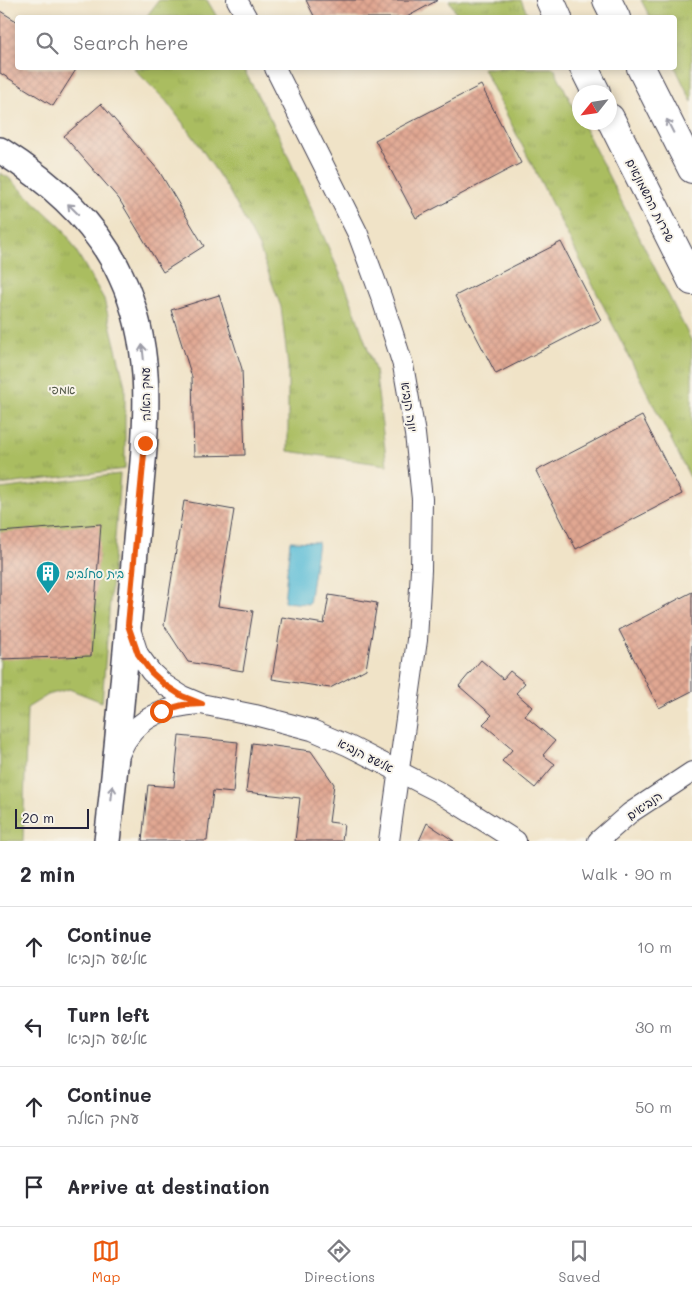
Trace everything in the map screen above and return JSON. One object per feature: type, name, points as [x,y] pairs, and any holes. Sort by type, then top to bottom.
[{"type":"main road","points":[[550,0],[557,15]]},
{"type":"main road","points":[[607,0],[614,15]]},
{"type":"main road","points":[[585,70],[592,85]]},
{"type":"main road","points":[[642,70],[692,169]]},
{"type":"main road","name":"שדרות החשמונאים","points":[[616,130],[692,281]]},
{"type":"street","points":[[237,0],[245,15]]},
{"type":"street","name":"יונה הנביא","points":[[276,70],[358,234],[382,299],[403,365],[415,434],[422,499],[421,570],[417,640],[390,841]]},
{"type":"street","name":"עמק האלה","points":[[0,150],[24,165],[54,189],[82,218],[105,247],[121,276],[136,314],[142,343],[146,377],[146,410],[116,762],[107,841]]},
{"type":"street","name":"אלישע הנביא","points":[[128,625],[138,654],[151,672],[165,685],[182,696],[202,704],[312,730],[349,746],[437,791],[516,841]]},
{"type":"street","name":"אלישע הנביא","points":[[116,762],[128,738],[141,724],[161,711],[183,705],[202,704]]},
{"type":"street","name":"הנביאים","points":[[598,841],[630,813],[692,772]]},
{"type":"green space","points":[[159,0],[207,0],[216,15],[148,15]]},
{"type":"green space","points":[[449,0],[521,0],[528,15],[457,15]]},
{"type":"green space","points":[[641,0],[692,0],[692,102],[676,70],[677,15],[649,15]]},
{"type":"green space","points":[[135,70],[244,70],[277,131],[348,292],[375,370],[387,465],[288,451],[288,366],[281,307],[259,247],[228,189],[195,139],[166,101]]},
{"type":"green space","points":[[484,70],[555,70],[572,104],[572,130],[586,130],[692,342],[692,481]]},
{"type":"green space","name":"אמפי","points":[[0,173],[9,178],[64,230],[104,299],[125,386],[125,469],[0,485]]},
{"type":"green space","points":[[120,474],[102,702],[69,689],[48,695],[27,708],[23,841],[0,841],[0,489]]},
{"type":"water","points":[[290,541],[318,542],[309,604],[284,602]]},
{"type":"building","points":[[306,0],[438,0],[410,15],[314,15]]},
{"type":"building","points":[[0,11],[15,20],[15,70],[76,70],[53,106],[0,73]]},
{"type":"building","points":[[481,85],[521,163],[416,218],[375,140]]},
{"type":"building","points":[[101,104],[159,171],[204,246],[163,272],[119,199],[64,136]]},
{"type":"building","points":[[561,242],[601,320],[496,374],[455,296]]},
{"type":"building","points":[[219,295],[242,369],[245,455],[194,456],[192,377],[171,310]]},
{"type":"building","points":[[642,416],[682,494],[576,549],[536,471]]},
{"type":"building","points":[[184,501],[234,510],[218,606],[253,611],[243,671],[188,662],[164,625]]},
{"type":"building","name":"בית סחלבים","points":[[101,524],[91,656],[0,659],[0,532]]},
{"type":"building","points":[[692,592],[692,691],[659,708],[619,630]]},
{"type":"building","points":[[329,595],[377,603],[366,669],[330,688],[272,679],[282,617],[324,624]]},
{"type":"building","points":[[481,660],[503,679],[510,671],[525,683],[516,693],[532,707],[525,716],[555,741],[543,755],[555,764],[535,788],[502,761],[513,749],[483,724],[492,715],[459,686]]},
{"type":"building","points":[[179,736],[238,742],[233,793],[213,791],[207,841],[142,841],[148,785],[174,787]]},
{"type":"building","points":[[252,743],[311,751],[334,784],[329,822],[344,824],[342,841],[295,841],[300,798],[246,792]]},
{"type":"building","points":[[427,823],[454,841],[419,841]]},
{"type":"place","name":"בית סחלבים","points":[[48,594]]},
{"type":"route","points":[[145,443],[128,625],[138,654],[151,672],[165,685],[182,696],[202,704],[183,705],[161,711]]}]
